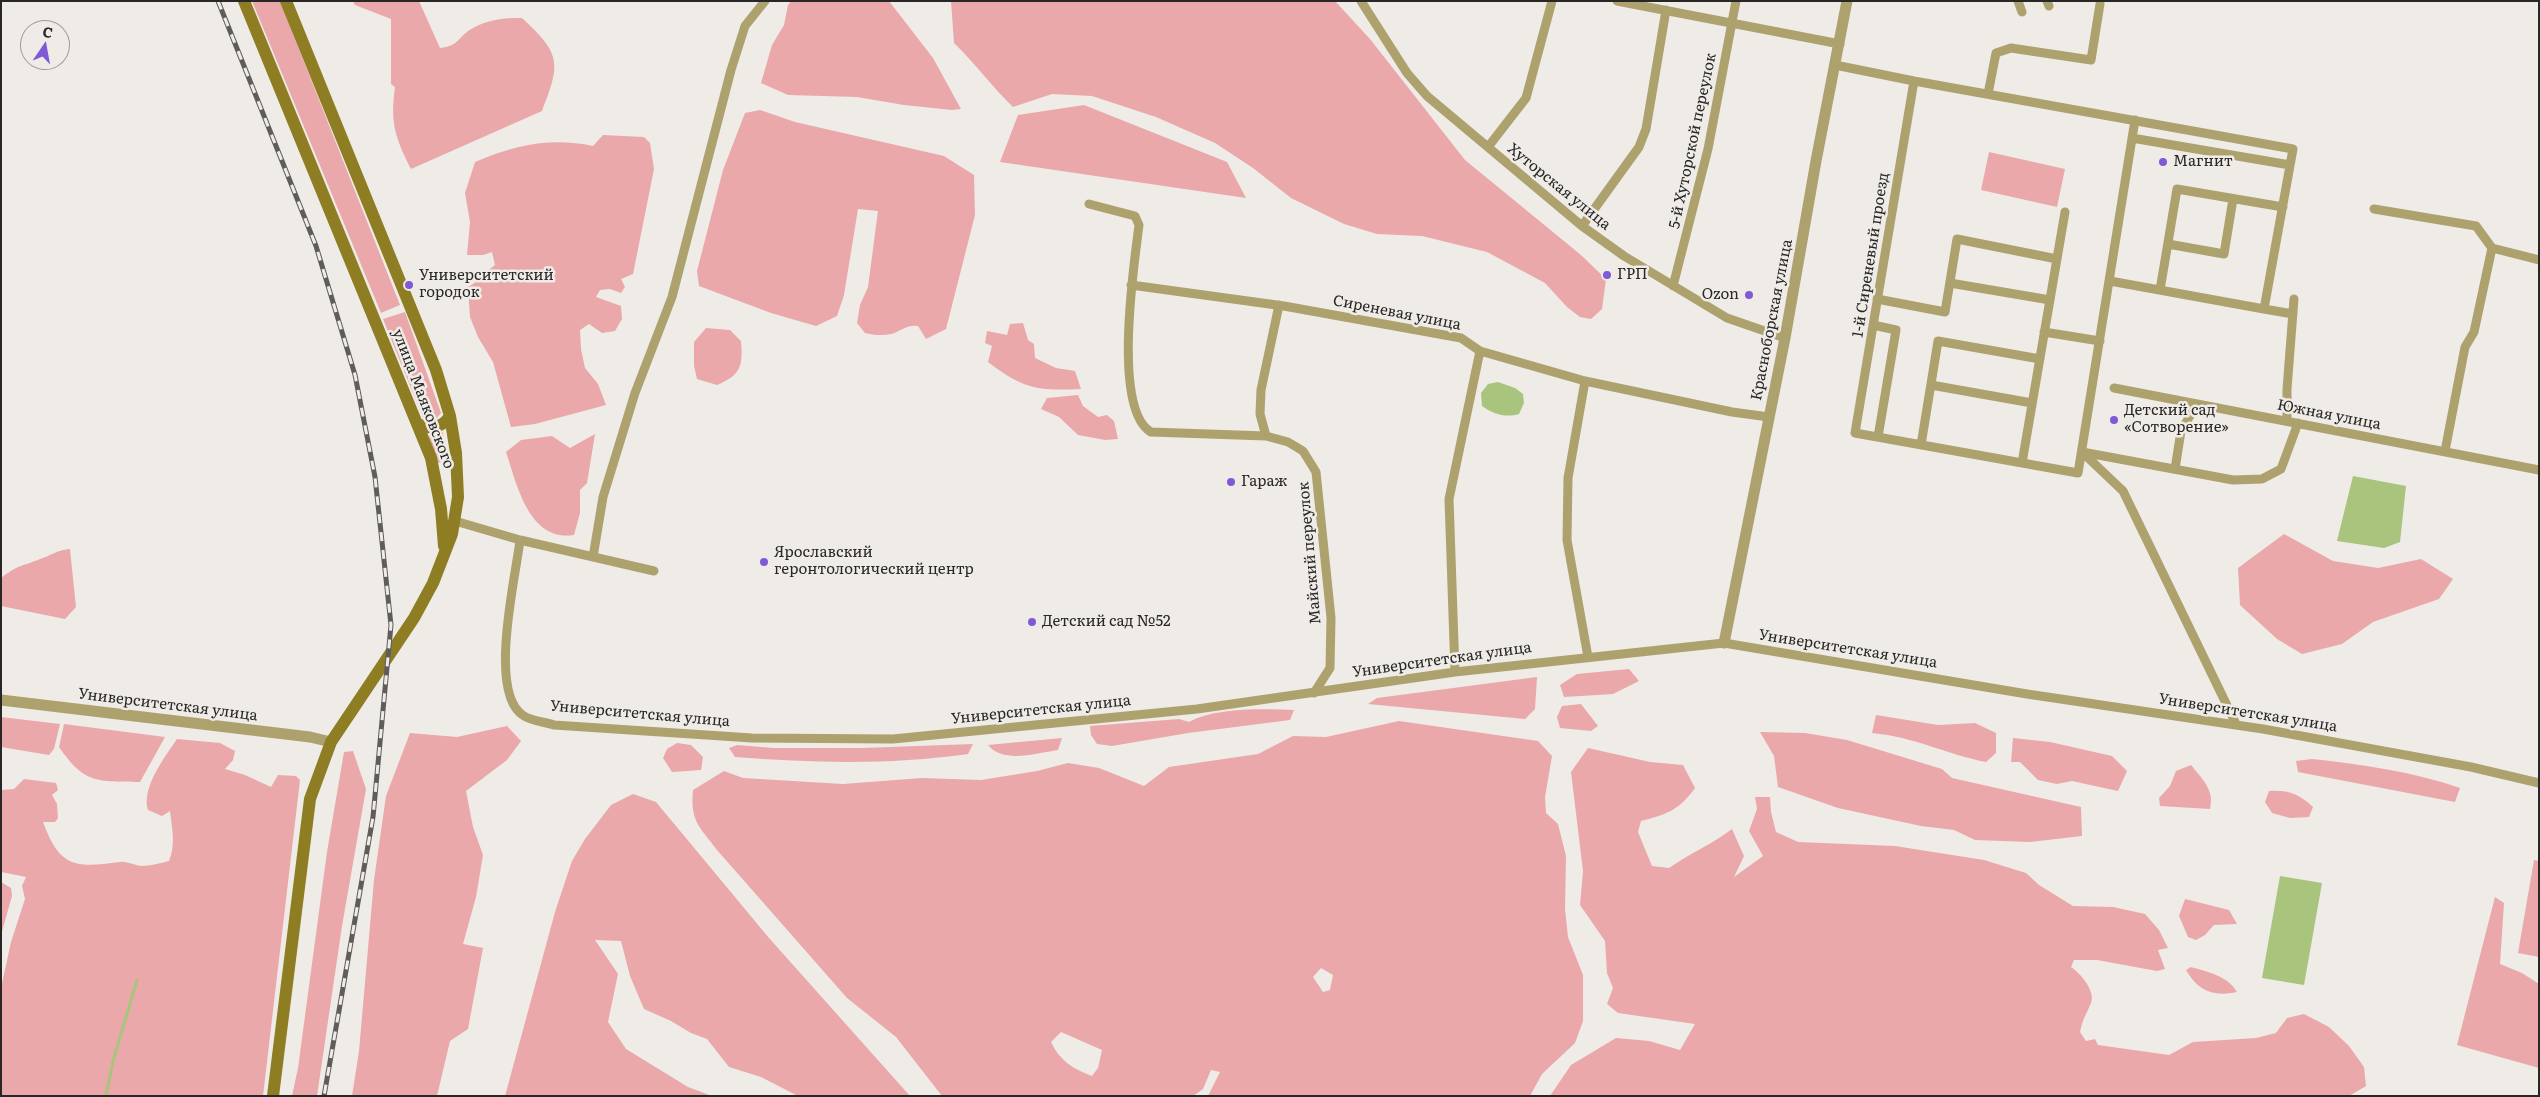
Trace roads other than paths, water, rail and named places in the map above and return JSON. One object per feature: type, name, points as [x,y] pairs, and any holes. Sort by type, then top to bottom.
[{"type":"main road","name":"улица Маяковского","points":[[244,1],[431,458],[444,531],[444,551]]},
{"type":"main road","name":"улица Маяковского","points":[[286,1],[436,370],[450,416],[456,454],[458,498],[455,520],[444,551]]},
{"type":"main road","points":[[418,424],[432,428],[444,423],[450,416]]},
{"type":"main road","points":[[273,1096],[310,799],[331,742],[414,618],[433,583],[444,551]]},
{"type":"street","points":[[593,557],[603,497],[635,393],[672,297],[731,70],[746,26],[765,1]]},
{"type":"street","name":"Хуторская улица","points":[[1361,1],[1407,73],[1427,96],[1582,226],[1673,286],[1727,318],[1785,338]]},
{"type":"street","points":[[1488,147],[1526,98],[1552,1]]},
{"type":"street","points":[[1617,1],[1840,44]]},
{"type":"street","name":"5-й Хуторской переулок","points":[[1673,286],[1708,149],[1736,1]]},
{"type":"street","name":"Красноборская улица","points":[[1724,643],[1785,338],[1847,1]]},
{"type":"street","points":[[2018,1],[2022,12]]},
{"type":"street","points":[[1988,94],[1996,52],[2011,48],[2091,60],[2100,4]]},
{"type":"street","points":[[1582,226],[1639,147],[1646,129],[1666,10]]},
{"type":"street","points":[[1835,64],[1914,81],[2293,149],[2264,309]]},
{"type":"street","name":"1-й Сиреневый проезд","points":[[1878,437],[1855,433],[1914,81]]},
{"type":"street","points":[[1873,325],[1896,330],[1878,437],[2078,473],[2135,120]]},
{"type":"street","points":[[2132,138],[2290,165]]},
{"type":"street","points":[[2160,290],[2178,189],[2283,207]]},
{"type":"street","points":[[2168,244],[2224,254],[2233,198]]},
{"type":"street","points":[[1089,204],[1125,212],[1135,216],[1138,220],[1139,225],[1131,286]]},
{"type":"street","points":[[2374,209],[2476,226],[2492,248],[2539,260]]},
{"type":"street","points":[[2022,463],[2064,212]]},
{"type":"street","points":[[1877,299],[1945,312],[1957,239],[2057,259]]},
{"type":"street","points":[[2445,450],[2465,347],[2474,332],[2492,248]]},
{"type":"street","points":[[2110,281],[2293,314]]},
{"type":"street","points":[[1950,283],[2050,300]]},
{"type":"street","name":"Сиреневая улица","points":[[1131,286],[1278,305],[1461,338],[1480,351],[1585,381],[1732,412],[1769,417]]},
{"type":"street","name":"Майский переулок","points":[[1131,286],[1128,325],[1129,371],[1135,407],[1146,429],[1151,432],[1266,436],[1288,442],[1303,451],[1316,472],[1331,618],[1330,668],[1314,693]]},
{"type":"street","points":[[2287,421],[2294,298]]},
{"type":"street","points":[[1266,436],[1260,414],[1261,390],[1278,305]]},
{"type":"street","points":[[2044,332],[2100,341]]},
{"type":"street","points":[[1921,445],[1938,341],[2040,359]]},
{"type":"street","points":[[1455,672],[1449,499],[1480,351]]},
{"type":"street","points":[[1585,381],[1568,478],[1568,540],[1588,657]]},
{"type":"street","points":[[1931,385],[2032,403]]},
{"type":"street","name":"Южная улица","points":[[2114,388],[2445,450],[2539,470]]},
{"type":"street","points":[[2175,469],[2181,431],[2198,404]]},
{"type":"street","points":[[2082,452],[2233,480],[2262,479],[2281,469],[2298,423]]},
{"type":"street","points":[[2082,452],[2123,491],[2236,724]]},
{"type":"street","points":[[455,520],[520,540],[654,571]]},
{"type":"street","name":"Университетская улица","points":[[520,540],[506,626],[506,664],[510,698],[523,716],[554,725],[752,738],[893,739],[1197,709],[1455,672],[1588,657],[1685,649],[1724,643],[2018,692],[2236,724],[2471,767],[2539,782]]},
{"type":"street","name":"Университетская улица","points":[[1,700],[117,712],[310,737],[331,742]]},
{"type":"waterway","points":[[106,1096],[113,1061],[137,980]]},
{"type":"railway","points":[[218,1],[316,246],[355,375],[375,477],[391,625],[373,817],[324,1096]]},
{"type":"place","name":"Магнит","points":[[2163,162]]},
{"type":"place","name":"ГРП","points":[[1607,275]]},
{"type":"place","name":"Университетский городок","points":[[409,285]]},
{"type":"place","name":"Ozon","points":[[1749,295]]},
{"type":"place","name":"Детский сад «Сотворение»","points":[[2114,420]]},
{"type":"place","name":"Гараж","points":[[1231,482]]},
{"type":"place","name":"Ярославский геронтологический центр","points":[[764,562]]},
{"type":"place","name":"Детский сад №52","points":[[1032,622]]}]
